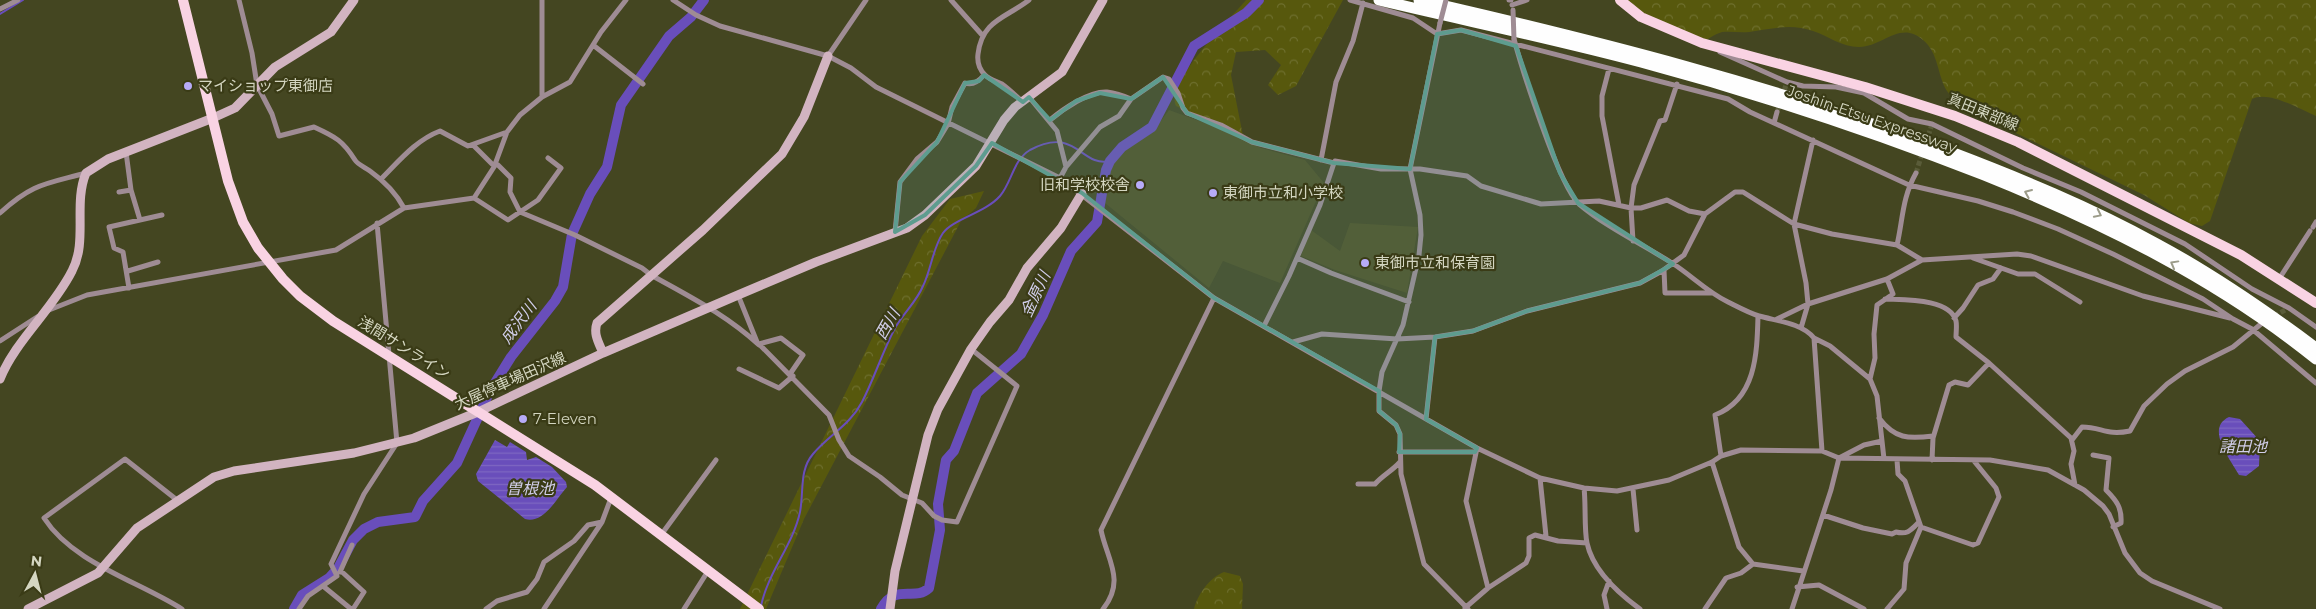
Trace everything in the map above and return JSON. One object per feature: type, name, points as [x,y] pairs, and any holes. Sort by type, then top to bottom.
[{"type":"highway","name":"Joshin-Etsu Expressway","points":[[1379,0],[1578,46],[1726,86],[1846,125],[1967,169],[2042,199],[2151,252],[2242,306],[2316,359]]},
{"type":"highway","name":"Joshin-Etsu Expressway","points":[[1419,0],[1587,39],[1730,78],[1840,113],[1968,159],[2073,203],[2156,243],[2230,287],[2316,348]]},
{"type":"main road","name":"浅間サンライン","points":[[183,0],[235,202],[248,232],[268,262],[293,290],[317,310],[482,412],[612,497],[759,609]]},
{"type":"main road","name":"真田東部線","points":[[1620,0],[1641,17],[1702,42],[1955,116],[2018,142],[2241,255],[2316,303]]},
{"type":"street","points":[[239,0],[253,58],[257,85],[272,114],[280,136],[314,127],[340,140],[348,148],[354,159],[381,179],[398,196],[404,208]]},
{"type":"street","points":[[0,213],[25,192],[40,184],[86,173],[96,165],[235,108],[276,67],[331,32],[354,0]]},
{"type":"street","points":[[542,0],[542,97]]},
{"type":"street","points":[[474,198],[495,165],[507,132],[520,115],[542,97],[570,82],[593,45],[626,0]]},
{"type":"street","points":[[673,0],[696,15],[720,26],[828,56],[851,68],[876,87],[1060,178],[1082,193],[1214,298],[1379,391],[1476,450],[1540,478],[1584,488],[1617,491],[1633,489],[1668,480],[1712,462],[1721,456],[1741,450],[1822,451],[1838,458],[1990,460],[2048,470],[2075,485],[2103,506],[2109,514],[2127,558],[2140,573],[2152,581],[2220,609]]},
{"type":"street","points":[[603,353],[594,330],[597,323],[703,230],[782,154],[804,117],[828,56],[866,0]]},
{"type":"street","points":[[951,0],[984,36]]},
{"type":"street","points":[[1029,0],[1000,17],[981,39],[977,58],[978,65],[984,75],[1026,100],[1050,120],[1057,131],[1066,167]]},
{"type":"street","name":"大屋停車場田沢線","points":[[28,609],[98,573],[137,528],[214,477],[234,471],[354,453],[397,443],[482,412],[603,353],[738,295],[907,228],[925,215],[976,166],[992,143],[1004,120],[1062,72],[1103,0]]},
{"type":"street","points":[[1350,0],[1413,18],[1438,34],[1461,30],[1516,46],[1677,84],[1728,99],[1750,112],[1909,184],[1978,201],[2058,229],[2203,298],[2233,319],[2252,329],[2316,383]]},
{"type":"street","points":[[1446,0],[1410,169],[1420,215],[1421,235],[1409,302],[1397,339],[1382,372],[1379,391],[1379,411],[1396,425],[1400,434],[1400,462],[1424,564],[1466,608],[1488,588],[1526,563],[1529,556],[1529,538],[1535,535],[1546,536],[1558,541],[1587,543]]},
{"type":"street","points":[[1527,0],[1511,3],[1514,39],[1560,173],[1578,203],[1633,241],[1673,264],[1711,292],[1758,316],[1777,319],[1809,332],[1814,338],[1830,346],[1870,379],[1876,396],[1884,459]]},
{"type":"street","points":[[0,9],[15,1]]},
{"type":"street","points":[[1321,160],[1336,82],[1353,41],[1363,3]]},
{"type":"street","points":[[1702,42],[1754,69],[1787,82],[1803,86],[1864,90],[1908,119],[1932,124],[2024,168],[2082,192],[2185,244],[2252,289],[2289,308],[2316,327]]},
{"type":"street","points":[[593,45],[641,81]]},
{"type":"street","points":[[1609,69],[1602,96],[1602,116],[1619,205]]},
{"type":"street","points":[[895,232],[900,182],[917,159],[936,142],[948,124],[952,108],[965,83],[969,84],[979,81],[984,75]]},
{"type":"street","points":[[1060,178],[1066,167],[1091,135],[1100,127],[1119,116],[1131,99],[1163,77],[1169,79],[1178,93],[1183,108],[1188,113],[1221,125],[1252,142],[1321,160],[1381,170],[1410,169],[1468,176],[1481,186],[1541,204],[1599,201],[1631,208],[1641,208],[1667,200],[1689,211],[1705,214]]},
{"type":"street","points":[[1633,241],[1631,208],[1634,185],[1660,121],[1665,120],[1677,84]]},
{"type":"street","points":[[1050,120],[1076,101],[1100,93],[1106,92],[1131,99]]},
{"type":"street","points":[[1774,123],[1777,112]]},
{"type":"street","points":[[381,179],[408,151],[430,135],[440,131],[461,143],[473,145],[507,132]]},
{"type":"street","points":[[1801,328],[1808,304],[1794,224],[1813,140]]},
{"type":"street","points":[[473,145],[511,178],[510,192],[520,212],[575,235],[642,268],[651,276],[711,307],[759,344],[830,415],[838,440],[849,456],[914,501],[922,503],[936,518],[957,522],[1017,386],[971,349]]},
{"type":"street","points":[[126,152],[131,190],[140,220]]},
{"type":"street","points":[[0,341],[48,310],[87,295],[336,250],[376,223],[404,208],[474,198],[508,220],[538,200],[561,168],[548,158]]},
{"type":"street","points":[[1264,326],[1297,258],[1325,191],[1334,163]]},
{"type":"street","points":[[0,376],[13,355],[48,310],[73,270],[78,254],[79,196],[86,173]]},
{"type":"street","points":[[1898,245],[1902,208],[1909,184],[1916,173]]},
{"type":"street","points":[[119,192],[131,190]]},
{"type":"street","points":[[1293,342],[1322,334],[1397,339],[1435,337],[1473,331],[1536,309],[1640,283],[1664,270],[1684,255],[1705,214],[1735,192],[1743,192],[1794,224],[1832,234],[1898,245],[1922,260]]},
{"type":"street","points":[[891,601],[933,420],[971,349],[990,322],[1009,300],[1027,268],[1061,228],[1082,193]]},
{"type":"street","points":[[129,288],[128,271],[123,252],[114,248],[109,227],[162,215]]},
{"type":"street","points":[[336,575],[331,564],[364,494],[397,443],[376,223]]},
{"type":"street","points":[[2279,279],[2313,227]]},
{"type":"street","points":[[1777,319],[1808,304],[1887,279],[1922,260],[2005,254],[2031,256],[2143,296],[2233,319]]},
{"type":"street","points":[[1973,257],[2018,274],[2035,274],[2080,302]]},
{"type":"street","points":[[1297,258],[1331,273],[1409,302]]},
{"type":"street","points":[[128,271],[158,262]]},
{"type":"street","points":[[1954,318],[1964,308],[1978,284],[1994,279],[2001,268]]},
{"type":"street","points":[[1664,270],[1666,293],[1711,292]]},
{"type":"street","points":[[1870,379],[1875,358],[1874,334],[1877,305],[1893,294],[1887,279]]},
{"type":"street","points":[[738,295],[759,344]]},
{"type":"street","points":[[1103,609],[1109,602],[1115,570],[1101,530],[1214,298]]},
{"type":"street","points":[[1885,299],[1923,300],[1946,309],[1954,318],[1956,337],[1989,363],[2072,440],[2074,451],[2071,464],[2075,485]]},
{"type":"street","points":[[1721,456],[1714,415],[1729,409],[1747,384],[1753,370],[1757,350],[1758,316]]},
{"type":"street","points":[[2072,440],[2082,427],[2090,427],[2111,434],[2130,431],[2144,406],[2167,384],[2185,371],[2233,347],[2252,329],[2261,324]]},
{"type":"street","points":[[1426,419],[1435,337]]},
{"type":"street","points":[[740,369],[779,388],[792,375],[803,355],[781,338],[759,344]]},
{"type":"street","points":[[1814,338],[1822,451]]},
{"type":"street","points":[[1932,460],[1933,436],[1949,385],[1955,382],[1968,385],[1989,363]]},
{"type":"street","points":[[1878,417],[1888,431],[1897,436],[1933,436]]},
{"type":"street","points":[[1792,609],[1838,458],[1864,445],[1882,441]]},
{"type":"street","points":[[1399,452],[1476,450]]},
{"type":"street","points":[[1476,450],[1466,500],[1488,588]]},
{"type":"street","points":[[2093,455],[2109,458],[2106,490],[2117,502],[2122,513],[2121,523],[2113,527]]},
{"type":"street","points":[[177,500],[125,459],[44,518],[61,539],[104,567],[182,609]]},
{"type":"street","points":[[661,535],[716,460]]},
{"type":"street","points":[[1887,609],[1904,589],[1906,583],[1906,562],[1920,525],[1905,481],[1898,474],[1898,460]]},
{"type":"street","points":[[1920,525],[1973,545],[1978,543],[1999,497],[1996,488],[1974,461]]},
{"type":"street","points":[[1358,484],[1375,484],[1400,462]]},
{"type":"street","points":[[1712,462],[1739,547],[1753,564],[1803,571]]},
{"type":"street","points":[[1540,478],[1546,536]]},
{"type":"street","points":[[1584,488],[1587,543],[1599,571],[1622,596],[1640,609]]},
{"type":"street","points":[[1633,489],[1637,530]]},
{"type":"street","points":[[544,609],[602,522],[612,497]]},
{"type":"street","points":[[1822,515],[1863,528],[1892,534],[1896,532],[1904,534],[1920,525]]},
{"type":"street","points":[[486,609],[497,601],[527,592],[537,579],[544,562],[574,541],[588,526],[602,522]]},
{"type":"street","points":[[299,609],[308,596],[324,586],[341,571],[352,545]]},
{"type":"street","points":[[1706,609],[1726,578],[1742,573],[1753,564]]},
{"type":"street","points":[[324,586],[352,609],[364,592],[341,571]]},
{"type":"street","points":[[684,609],[708,571]]},
{"type":"street","points":[[1607,609],[1604,595],[1609,582]]},
{"type":"street","points":[[1798,587],[1818,585],[1864,609]]},
{"type":"highlighted area","points":[[1461,30],[1516,46],[1560,173],[1578,203],[1673,264],[1640,283],[1527,311],[1473,331],[1435,337],[1426,419],[1477,448],[1475,452],[1399,452],[1400,434],[1396,425],[1379,411],[1379,391],[1214,298],[1082,193],[992,143],[976,166],[925,215],[895,232],[900,182],[937,142],[965,83],[979,81],[984,75],[1023,102],[1029,97],[1050,120],[1076,101],[1100,93],[1131,99],[1163,77],[1187,113],[1252,142],[1334,163],[1410,169],[1437,34]]},
{"type":"shaded area","name":"東御市立和小学校","points":[[1169,110],[1213,126],[1261,148],[1305,160],[1324,183],[1280,283],[1223,261],[1209,288],[1105,203],[1110,169],[1121,153],[1153,131]]},
{"type":"shaded area","name":"東御市立和保育園","points":[[1350,223],[1418,227],[1407,293],[1335,270],[1301,256],[1311,230],[1340,251]]},
{"type":"green space","points":[[1246,0],[1343,0],[1296,86],[1278,95],[1268,85],[1281,65],[1265,50],[1236,52],[1231,75],[1243,136],[1176,106],[1175,96],[1189,68]]},
{"type":"green space","points":[[1620,0],[2316,0],[2316,116],[2275,99],[2259,97],[2252,99],[2210,221],[2202,226],[2189,223],[2144,195],[1960,106],[1944,85],[1932,51],[1923,40],[1915,35],[1899,33],[1868,46],[1853,47],[1819,33],[1797,27],[1789,27],[1749,32],[1722,32],[1702,43],[1659,26]]},
{"type":"green space","points":[[984,191],[976,208],[961,221],[804,519],[766,609],[740,609],[922,236],[950,199]]},
{"type":"green space","points":[[1224,572],[1240,576],[1243,584],[1242,609],[1194,609],[1205,587]]},
{"type":"water","name":"諸田池","points":[[2229,417],[2240,419],[2260,441],[2259,466],[2246,476],[2239,475],[2226,453],[2219,436],[2219,428],[2222,422]]},
{"type":"water","name":"曽根池","points":[[495,440],[507,447],[510,442],[526,452],[527,460],[536,457],[552,467],[566,482],[567,487],[549,509],[538,518],[532,520],[525,519],[478,481],[476,474]]},
{"type":"waterway","points":[[0,14],[23,0]]},
{"type":"waterway","name":"成沢川","points":[[294,609],[302,595],[329,578],[338,568],[353,540],[364,529],[378,522],[415,517],[423,501],[457,463],[490,391],[511,357],[555,301],[563,287],[572,234],[590,194],[607,167],[621,105],[669,36],[691,17],[704,0]]},
{"type":"waterway","name":"金原川","points":[[881,609],[893,596],[923,592],[929,588],[940,530],[938,504],[946,460],[954,451],[977,393],[1021,354],[1043,315],[1071,251],[1097,222],[1106,170],[1110,161],[1122,147],[1152,127],[1194,46],[1246,13],[1259,0]]},
{"type":"waterway","name":"西川","points":[[761,606],[769,582],[797,524],[804,474],[809,460],[819,447],[852,417],[862,402],[894,330],[926,280],[937,245],[943,233],[954,224],[994,202],[1004,190],[1020,159],[1030,150],[1045,144],[1058,142],[1068,144],[1100,162],[1110,161]]},
{"type":"tunnel","points":[[1777,112],[1787,82]]},
{"type":"tunnel","points":[[1926,143],[1932,124]]},
{"type":"tunnel","points":[[1916,173],[1923,151]]},
{"type":"tunnel","points":[[2274,316],[2289,308]]},
{"type":"place","name":"マイショップ東御店","points":[[188,86]]},
{"type":"place","name":"旧和学校校舎","points":[[1140,185]]},
{"type":"place","name":"東御市立和小学校","points":[[1213,193]]},
{"type":"place","name":"東御市立和保育園","points":[[1365,263]]},
{"type":"place","name":"7-Eleven","points":[[523,419]]}]
